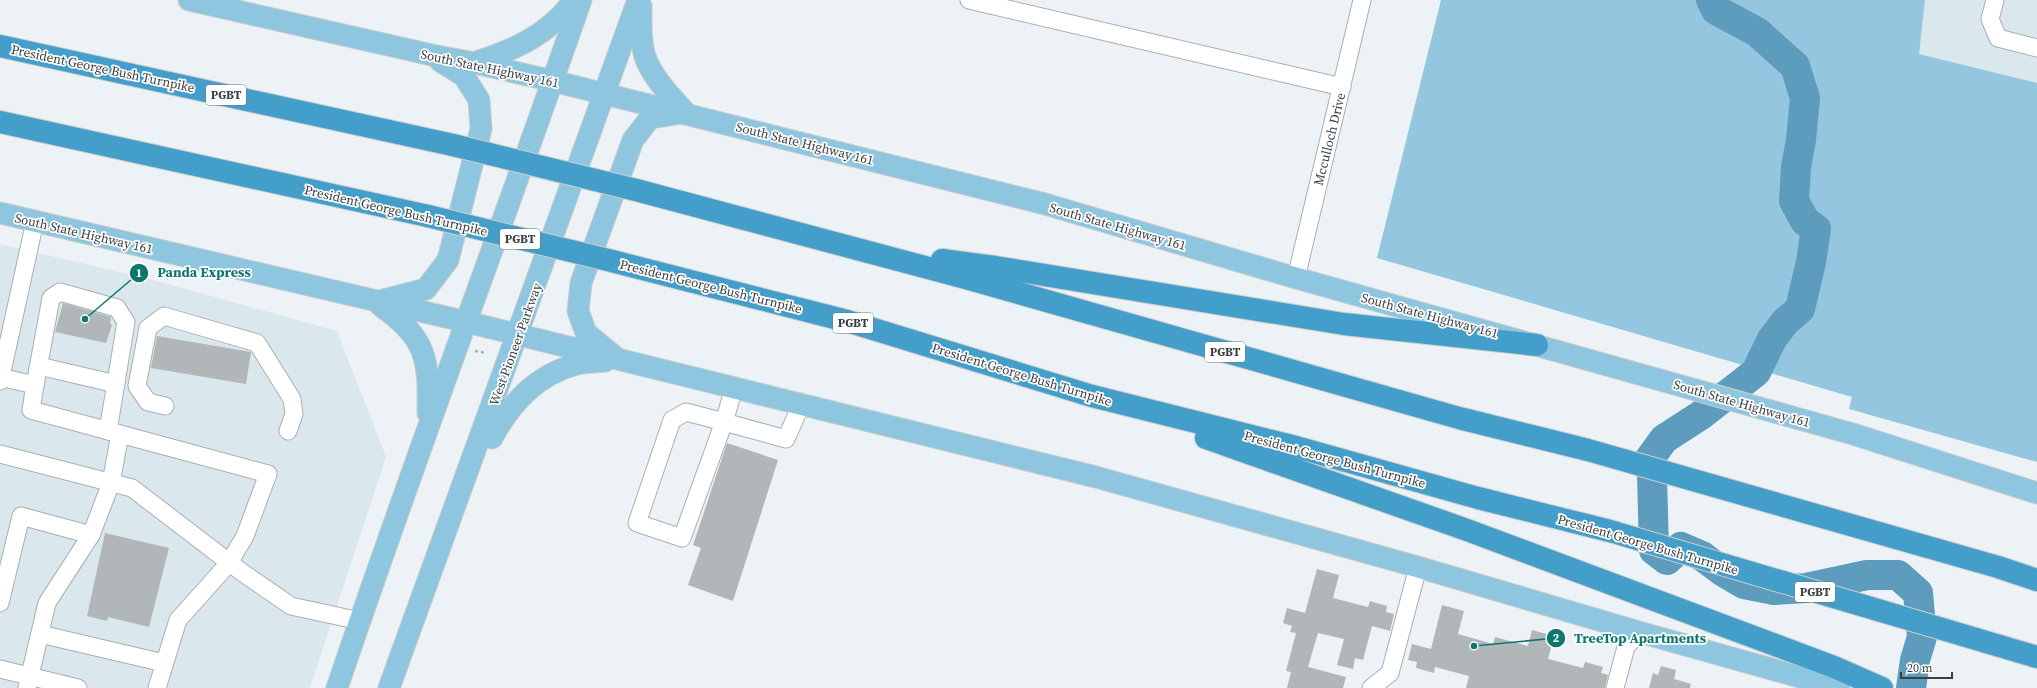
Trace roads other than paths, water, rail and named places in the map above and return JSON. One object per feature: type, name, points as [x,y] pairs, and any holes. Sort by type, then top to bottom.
[{"type":"highway","name":"President George Bush Turnpike","points":[[0,46],[453,145],[636,190],[864,251],[1459,418],[1588,450],[1998,566],[2037,580]]},
{"type":"highway","name":"President George Bush Turnpike","points":[[0,122],[428,216],[847,321],[1092,396],[1296,447],[1478,498],[1610,531],[2029,655]]},
{"type":"highway","points":[[864,251],[995,267],[1344,324],[1537,345]]},
{"type":"highway","points":[[1092,396],[1467,530],[1834,667],[1882,688]]},
{"type":"main road","name":"South State Highway 161","points":[[189,0],[231,5],[432,55],[475,63],[605,95],[685,112],[1045,204],[1296,278],[1853,434],[2037,493]]},
{"type":"main road","points":[[475,63],[507,52],[530,41],[548,28],[574,0]]},
{"type":"main road","points":[[337,688],[394,519],[467,322],[581,0]]},
{"type":"main road","points":[[640,0],[642,38],[647,61],[657,80],[685,112]]},
{"type":"main road","name":"West Pioneer Parkway","points":[[389,688],[467,478],[640,0]]},
{"type":"main road","points":[[376,302],[426,289],[448,260],[481,129],[479,100],[464,76],[432,55]]},
{"type":"main road","points":[[619,360],[586,333],[578,311],[581,283],[633,140],[650,118],[685,112]]},
{"type":"main road","name":"South State Highway 161","points":[[0,213],[376,302],[467,322],[1096,477],[1418,567],[1639,632],[1839,688]]},
{"type":"main road","points":[[376,302],[402,321],[416,340],[426,358],[429,379],[428,429]]},
{"type":"main road","points":[[467,478],[503,418],[514,403],[531,388],[551,374],[578,364],[619,360]]},
{"type":"lane","points":[[969,0],[1342,87]]},
{"type":"lane","name":"Mcculloch Drive","points":[[1296,278],[1362,0]]},
{"type":"lane","points":[[1995,0],[1990,19],[1998,38],[2037,48]]},
{"type":"lane","points":[[35,221],[0,379],[36,385]]},
{"type":"lane","points":[[28,682],[47,603],[92,535],[111,482],[114,433],[116,384],[126,322],[117,308],[60,292],[51,298],[31,410],[114,433],[268,474],[245,536],[229,563],[178,620],[157,688]]},
{"type":"lane","points":[[165,406],[148,402],[137,386],[148,328],[164,316],[257,343],[292,399],[294,414],[288,431]]},
{"type":"lane","points":[[39,366],[116,384]]},
{"type":"lane","points":[[734,388],[724,422],[682,538],[637,523],[672,420],[686,412],[724,422],[786,439],[801,405]]},
{"type":"lane","points":[[0,454],[132,488],[229,563],[291,606],[360,621]]},
{"type":"lane","points":[[0,603],[21,516],[92,535]]},
{"type":"lane","points":[[1372,688],[1390,673],[1418,567]]},
{"type":"lane","points":[[1615,688],[1626,647],[1639,632]]},
{"type":"lane","points":[[40,634],[164,663]]},
{"type":"lane","points":[[0,669],[28,682],[78,688]]},
{"type":"waterway","points":[[1711,0],[1716,10],[1757,32],[1795,66],[1805,98],[1801,140],[1796,167],[1794,201],[1805,221],[1816,229],[1811,262],[1800,309],[1785,322],[1772,339],[1756,372],[1701,415],[1664,439],[1648,461],[1652,476],[1654,550],[1667,560],[1681,547],[1702,556],[1722,571],[1744,584],[1774,590],[1806,588],[1867,575],[1898,575],[1918,593],[1922,637],[1915,660],[1911,688]]},
{"type":"place","name":"Panda Express","points":[[85,319]]},
{"type":"place","name":"TreeTop Apartments","points":[[1474,646]]}]
